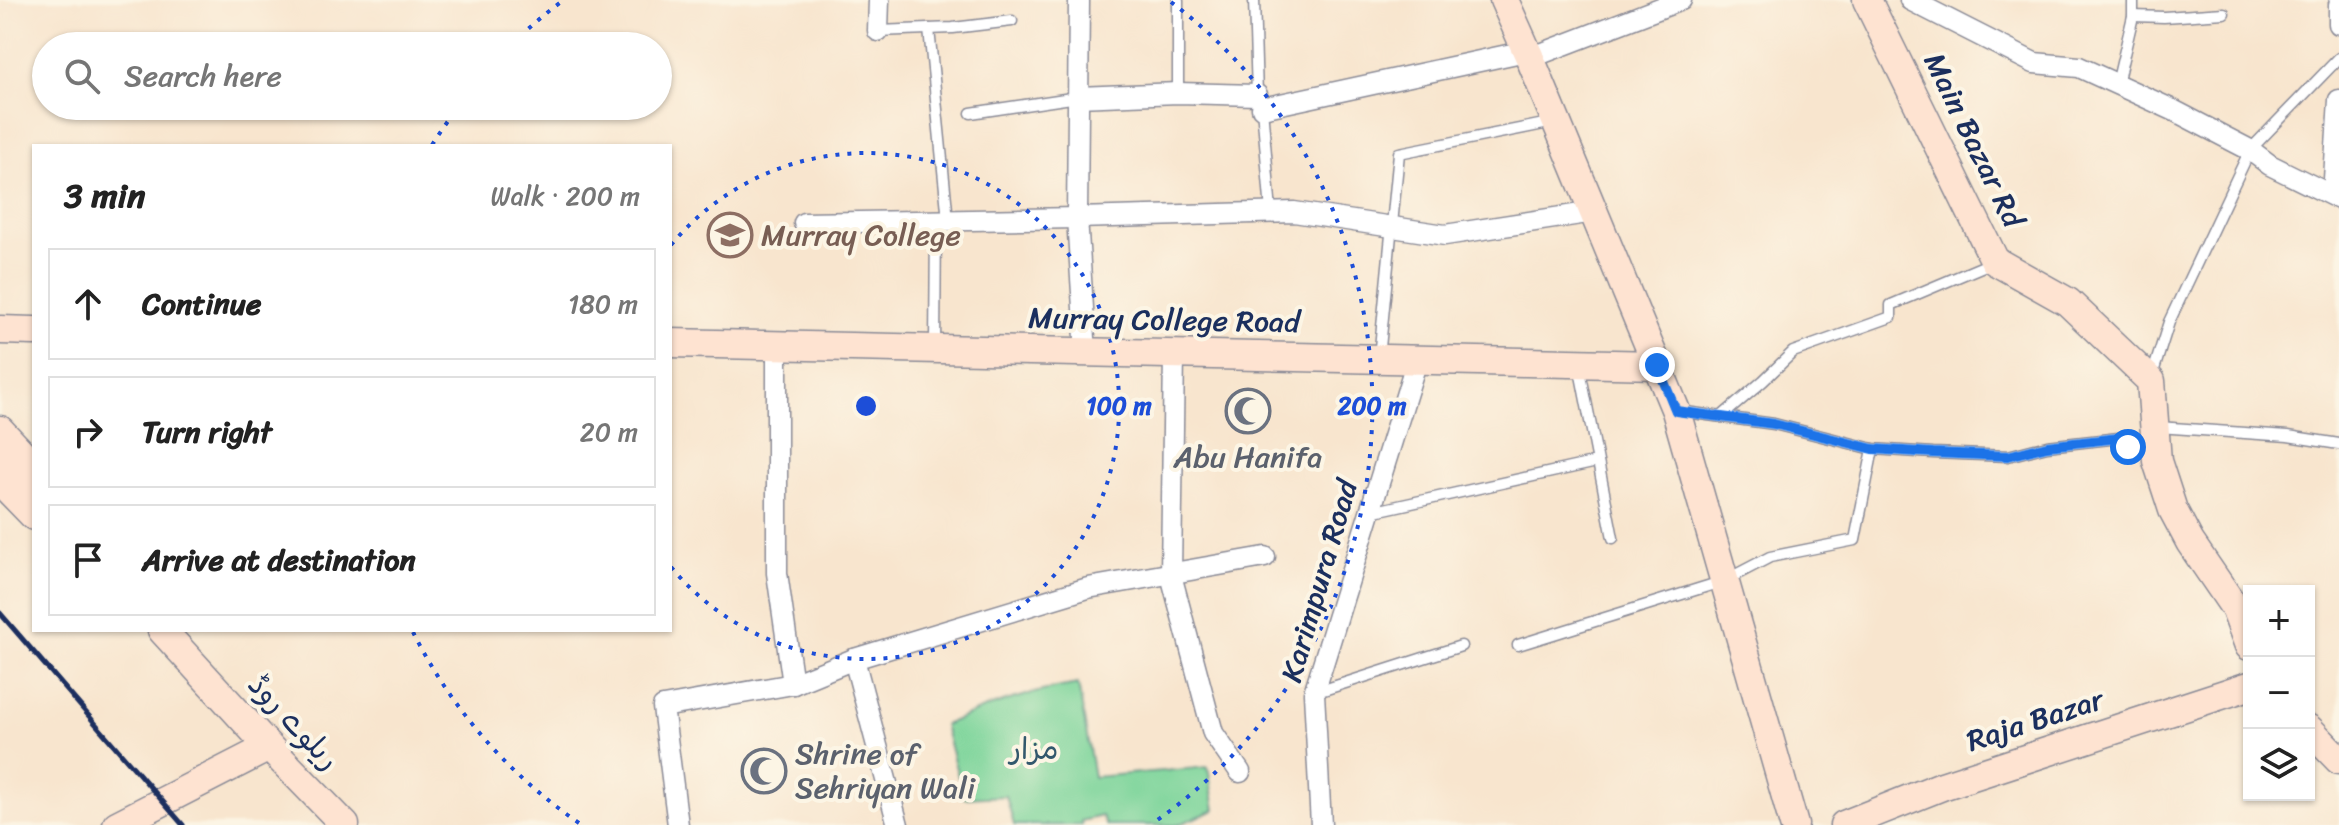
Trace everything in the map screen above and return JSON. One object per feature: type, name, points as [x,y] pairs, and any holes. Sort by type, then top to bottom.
[{"type":"street","points":[[878,31],[879,0]]},
{"type":"street","points":[[1079,0],[1077,218],[1086,353]]},
{"type":"street","points":[[1504,0],[1676,411],[1794,825]]},
{"type":"street","points":[[1078,97],[1178,93],[1260,101],[1528,54],[1681,0]]},
{"type":"street","name":"Main Bazar Rd","points":[[1867,0],[1995,261],[2068,302],[2151,381]]},
{"type":"street","points":[[1910,0],[2034,63],[2079,67],[2117,84],[2173,110],[2250,150],[2270,165],[2336,197],[2339,100]]},
{"type":"street","points":[[804,223],[1294,212],[1445,235],[1594,212]]},
{"type":"street","points":[[0,330],[32,331]]},
{"type":"street","name":"Murray College Road","points":[[672,343],[1657,365]]},
{"type":"street","points":[[777,346],[777,573],[793,684]]},
{"type":"street","points":[[1174,354],[1171,575],[1213,733],[1240,772]]},
{"type":"street","name":"Karimpura Road","points":[[1321,825],[1314,693],[1417,360]]},
{"type":"street","points":[[2151,381],[2157,461],[2173,510],[2190,542],[2235,608],[2243,630]]},
{"type":"street","points":[[0,430],[32,464]]},
{"type":"street","points":[[0,455],[32,489]]},
{"type":"street","points":[[0,481],[32,514]]},
{"type":"street","points":[[678,825],[663,707],[793,684],[854,659],[1088,588],[1265,557]]},
{"type":"street","name":"ریلوے روڈ","points":[[180,641],[269,747],[346,825]]},
{"type":"street","points":[[854,659],[898,825]]},
{"type":"street","name":"Raja Bazar","points":[[1844,825],[1942,786],[2243,688]]},
{"type":"street","points":[[2315,735],[2339,760]]},
{"type":"street","points":[[117,825],[269,747]]},
{"type":"street","points":[[140,825],[173,814],[269,747]]},
{"type":"lane","points":[[1178,0],[1178,93]]},
{"type":"lane","points":[[1254,0],[1271,212]]},
{"type":"lane","points":[[2117,84],[2133,16],[2133,0]]},
{"type":"lane","points":[[2133,16],[2224,13]]},
{"type":"lane","points":[[878,31],[1012,21]]},
{"type":"lane","points":[[929,29],[942,220],[935,349]]},
{"type":"lane","points":[[2151,381],[2169,322],[2250,150],[2339,58]]},
{"type":"lane","points":[[971,113],[1078,97]]},
{"type":"lane","points":[[1379,359],[1399,153],[1556,121]]},
{"type":"lane","points":[[1721,417],[1793,352],[1891,317],[1891,305],[1995,261]]},
{"type":"lane","points":[[1579,363],[1613,538]]},
{"type":"lane","points":[[1676,411],[1774,424],[1873,449],[2008,456],[2047,446],[2119,438],[2128,447],[2155,437],[2288,436],[2339,444]]},
{"type":"lane","points":[[1518,645],[1724,581],[1770,557],[1855,540],[1873,449]]},
{"type":"lane","points":[[1369,512],[1597,462]]},
{"type":"lane","points":[[1314,693],[1461,646]]},
{"type":"green space","name":"مزار","points":[[1078,684],[1094,777],[1208,767],[1215,810],[1177,825],[1106,825],[1102,816],[1081,821],[1082,825],[1014,825],[1006,796],[964,798],[944,725],[1010,700]]},
{"type":"railway","points":[[0,613],[183,825]]},
{"type":"place","name":"Murray College","points":[[730,235]]},
{"type":"place","name":"Abu Hanifa","points":[[1248,411]]},
{"type":"place","name":"Shrine of Sehriyan Wali","points":[[764,771]]},
{"type":"route","points":[[1657,365],[1676,411],[1774,424],[1873,449],[2008,456],[2047,446],[2119,438],[2128,447]]}]
